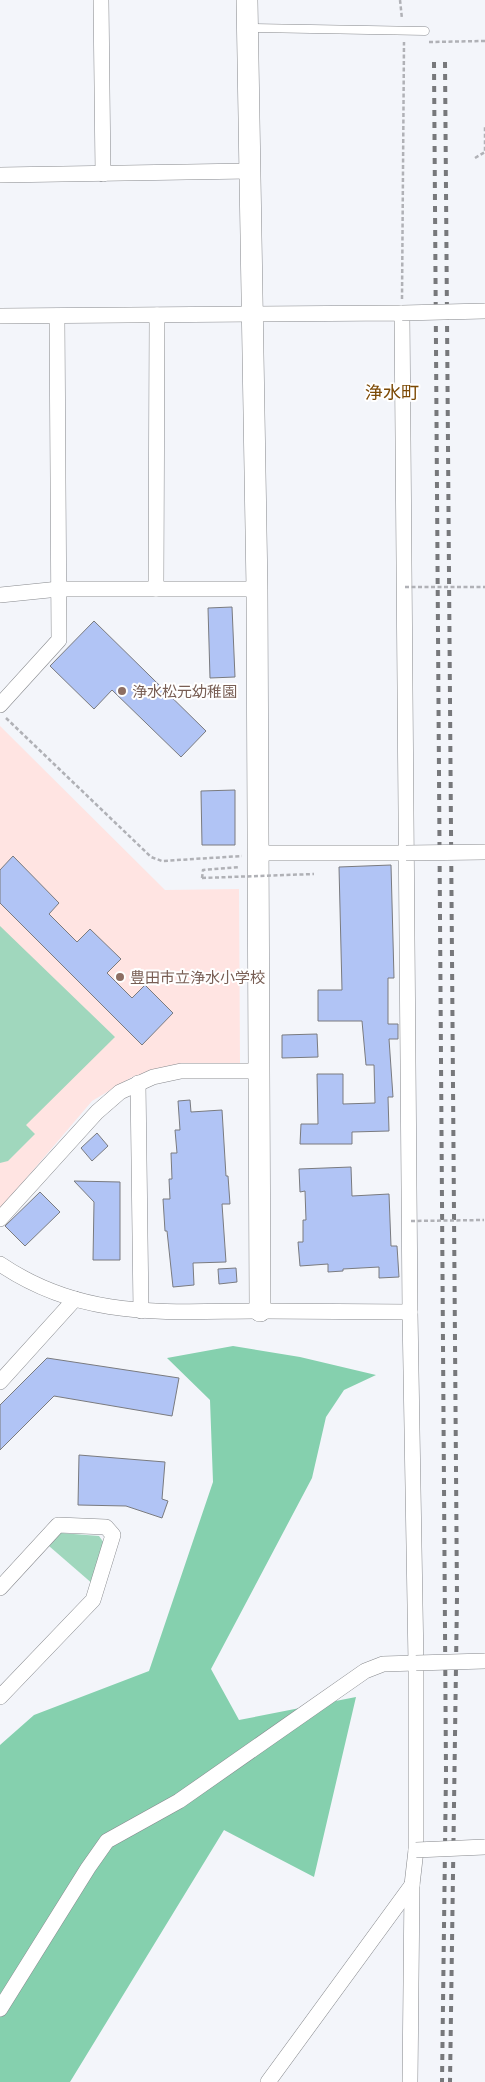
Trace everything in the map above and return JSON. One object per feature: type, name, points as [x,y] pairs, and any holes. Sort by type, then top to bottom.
[{"type":"street","points":[[101,0],[103,174]]},
{"type":"street","points":[[247,0],[257,589],[249,859],[258,1071],[260,1311]]},
{"type":"street","points":[[0,175],[249,171]]},
{"type":"street","points":[[0,316],[251,315],[485,311]]},
{"type":"street","points":[[402,313],[411,1221],[410,1312],[416,1663],[416,1850],[412,1885],[410,2082]]},
{"type":"street","points":[[156,589],[157,315]]},
{"type":"street","points":[[0,705],[59,640],[57,316]]},
{"type":"street","points":[[0,594],[59,589],[257,589]]},
{"type":"street","points":[[249,859],[485,852]]},
{"type":"street","points":[[0,1219],[97,1112],[120,1092],[138,1083],[181,1071],[258,1071]]},
{"type":"street","points":[[138,1083],[140,1311]]},
{"type":"street","points":[[0,1264],[42,1287],[76,1299],[107,1307],[140,1311],[173,1313],[260,1311],[410,1312]]},
{"type":"street","points":[[0,1382],[76,1299]]},
{"type":"street","points":[[0,1588],[58,1525],[106,1527],[113,1536],[93,1600],[0,1697]]},
{"type":"street","points":[[0,2009],[88,1868],[107,1841],[178,1801],[365,1671],[383,1664],[485,1661]]},
{"type":"street","points":[[416,1850],[485,1847]]},
{"type":"street","points":[[268,2082],[412,1885]]},
{"type":"lane","points":[[248,28],[425,31]]},
{"type":"path","points":[[400,0],[404,31],[402,313]]},
{"type":"path","points":[[422,42],[485,41]]},
{"type":"path","points":[[404,42],[413,42]]},
{"type":"path","points":[[475,158],[485,152],[485,126]]},
{"type":"path","points":[[405,587],[485,587]]},
{"type":"path","points":[[0,712],[151,857],[162,861],[249,859]]},
{"type":"path","points":[[249,859],[203,870],[202,878],[314,874]]},
{"type":"path","points":[[411,1221],[484,1220]]},
{"type":"shaded area","name":"豊田市立浄水小学校","points":[[0,726],[165,890],[239,889],[240,1064],[175,1066],[132,1077],[92,1101],[0,1209]]},
{"type":"green space","points":[[0,926],[115,1037],[26,1125],[35,1134],[8,1161],[0,1163]]},
{"type":"green space","points":[[233,1346],[300,1357],[376,1375],[344,1390],[326,1417],[312,1478],[211,1669],[239,1720],[356,1697],[314,1877],[224,1830],[70,2082],[0,2082],[0,1745],[34,1715],[149,1671],[213,1482],[210,1400],[167,1358]]},
{"type":"green space","points":[[61,1533],[99,1536],[107,1547],[94,1585],[49,1546]]},
{"type":"building","points":[[232,607],[235,677],[210,678],[208,608]]},
{"type":"building","points":[[94,621],[206,731],[181,757],[112,690],[94,709],[50,666]]},
{"type":"building","points":[[235,790],[235,845],[202,845],[201,791]]},
{"type":"building","points":[[13,856],[59,903],[49,914],[77,942],[90,929],[121,959],[107,973],[132,998],[145,985],[173,1013],[142,1045],[0,903],[0,870]]},
{"type":"building","points":[[391,865],[394,978],[388,978],[388,1024],[398,1024],[398,1039],[389,1039],[393,1097],[388,1097],[389,1131],[352,1132],[352,1144],[300,1144],[301,1124],[318,1124],[317,1074],[343,1074],[343,1104],[375,1103],[374,1065],[366,1065],[362,1021],[318,1021],[318,990],[342,990],[339,867]]},
{"type":"building","points":[[317,1034],[318,1057],[282,1058],[282,1035]]},
{"type":"building","points":[[190,1100],[191,1112],[222,1110],[226,1176],[228,1176],[230,1204],[222,1204],[226,1262],[193,1263],[194,1285],[173,1287],[167,1231],[165,1231],[163,1199],[170,1199],[169,1179],[172,1179],[171,1153],[177,1153],[175,1130],[180,1130],[178,1101]]},
{"type":"building","points":[[97,1133],[108,1146],[92,1161],[81,1148]]},
{"type":"building","points":[[351,1167],[352,1196],[389,1194],[391,1246],[397,1246],[399,1277],[379,1278],[379,1267],[343,1269],[343,1271],[328,1272],[328,1264],[300,1266],[298,1242],[303,1242],[303,1220],[306,1220],[305,1191],[300,1192],[299,1169]]},
{"type":"building","points":[[74,1181],[120,1182],[120,1260],[93,1260],[94,1202]]},
{"type":"building","points":[[40,1192],[60,1212],[25,1246],[5,1226]]},
{"type":"building","points":[[236,1268],[237,1282],[219,1284],[218,1269]]},
{"type":"building","points":[[47,1358],[179,1378],[172,1416],[54,1396],[0,1450],[0,1405]]},
{"type":"building","points":[[79,1455],[165,1462],[162,1499],[168,1501],[162,1518],[126,1506],[78,1505]]},
{"type":"railway","points":[[434,62],[446,1771],[442,2082]]},
{"type":"railway","points":[[445,62],[457,1597],[450,2082]]},
{"type":"place","name":"浄水松元幼稚園","points":[[122,691]]},
{"type":"place","name":"豊田市立浄水小学校","points":[[120,977]]},
{"type":"district","name":"浄水町","points":[[392,392]]}]
